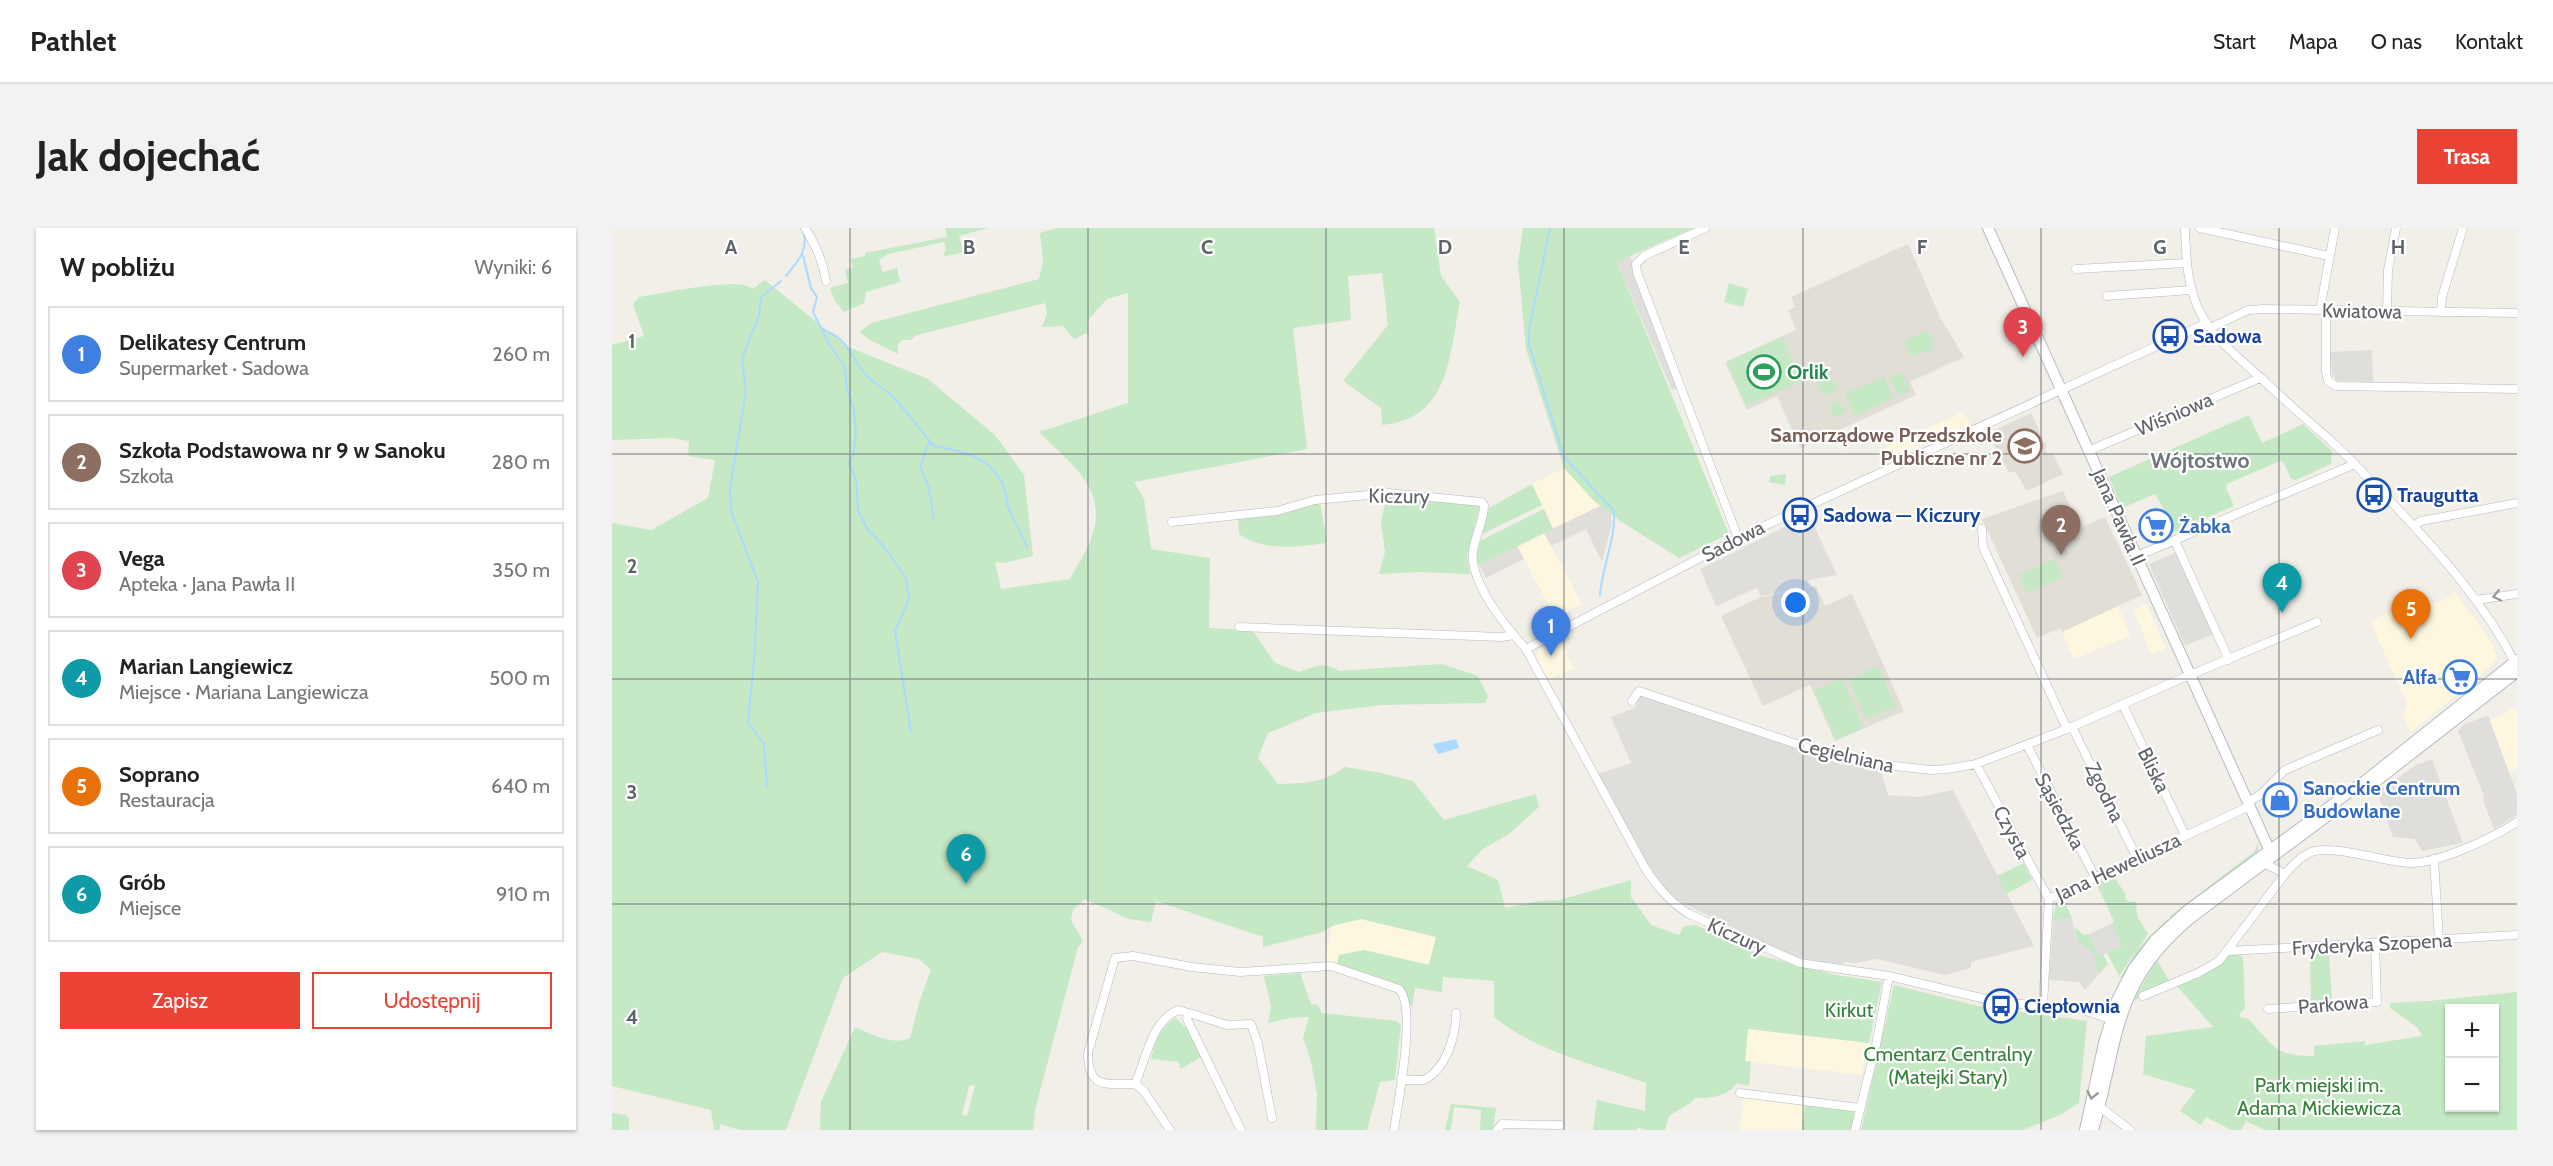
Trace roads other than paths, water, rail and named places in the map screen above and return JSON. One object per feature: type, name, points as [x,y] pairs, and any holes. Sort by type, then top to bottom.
[{"type":"main road","name":"Jana Pawła II","points":[[1988,228],[2190,676],[2249,804],[2274,849]]},
{"type":"main road","points":[[2085,1130],[2110,1019],[2124,984],[2155,940],[2188,910],[2412,746],[2516,665]]},
{"type":"main road","points":[[2093,1130],[2115,1038],[2130,992],[2155,952],[2193,917],[2264,863],[2274,849]]},
{"type":"street","points":[[805,228],[822,259],[826,281]]},
{"type":"street","points":[[1705,228],[1644,256],[1636,264],[1637,272],[1738,538]]},
{"type":"street","points":[[2185,228],[2186,263],[2191,290],[2209,326],[2237,358],[2355,464],[2414,526],[2476,600],[2516,665]]},
{"type":"street","points":[[2200,228],[2329,256]]},
{"type":"street","points":[[2335,228],[2329,256],[2323,310],[2328,381],[2340,387],[2517,389]]},
{"type":"street","points":[[2387,311],[2388,270],[2396,228]]},
{"type":"street","points":[[2441,312],[2442,297],[2463,228]]},
{"type":"street","points":[[2076,270],[2186,263]]},
{"type":"street","points":[[2107,296],[2191,290]]},
{"type":"street","name":"Kwiatowa","points":[[2209,326],[2248,310],[2517,313]]},
{"type":"street","name":"Sadowa","points":[[1526,649],[1738,538],[2061,390],[2209,326]]},
{"type":"street","name":"Wiśniowa","points":[[2088,450],[2260,378]]},
{"type":"street","points":[[2137,556],[2355,464]]},
{"type":"street","name":"Kiczury","points":[[1173,522],[1277,511],[1315,501],[1389,493],[1478,501],[1484,505],[1484,510],[1473,550],[1474,563],[1484,591],[1526,649],[1645,868],[1658,888],[1672,903],[1689,914],[1800,963],[1888,976],[1969,997],[1998,1002],[2080,1009],[2110,1019]]},
{"type":"street","points":[[2414,526],[2421,521],[2517,503]]},
{"type":"street","points":[[1982,529],[1983,547],[2070,728]]},
{"type":"street","points":[[2175,541],[2229,660]]},
{"type":"street","points":[[2476,600],[2517,594]]},
{"type":"street","name":"Cegielniana","points":[[1632,701],[1639,691],[1802,747],[1877,764],[1938,770],[1976,764],[2027,745],[2317,622]]},
{"type":"street","points":[[1239,627],[1404,635],[1501,637],[1514,635]]},
{"type":"street","name":"Bliska","points":[[2123,705],[2185,835]]},
{"type":"street","name":"Zgodna","points":[[2070,728],[2137,858]]},
{"type":"street","name":"Jana Heweliusza","points":[[2043,1005],[2049,899],[2249,804],[2285,770],[2378,730]]},
{"type":"street","name":"Sąsiedzka","points":[[2027,745],[2094,877]]},
{"type":"street","name":"Czysta","points":[[1976,764],[2049,899]]},
{"type":"street","points":[[2143,996],[2210,967],[2228,951],[2285,874],[2304,856],[2312,852],[2326,850],[2409,863],[2434,859],[2506,829],[2517,822]]},
{"type":"street","points":[[2434,859],[2439,941]]},
{"type":"street","points":[[2264,863],[2285,874]]},
{"type":"street","name":"Fryderyka Szopena","points":[[2228,951],[2517,936]]},
{"type":"street","name":"Parkowa","points":[[2268,1009],[2377,1002],[2375,944]]},
{"type":"street","points":[[1170,1130],[1143,1090],[1136,1084],[1116,1086],[1099,1083],[1088,1064],[1088,1053],[1115,958],[1133,956],[1192,967],[1240,972],[1331,966],[1393,986],[1404,994],[1408,1014],[1394,1130]]},
{"type":"street","points":[[1855,1130],[1876,1045],[1888,976]]},
{"type":"street","points":[[1136,1084],[1155,1033],[1163,1020],[1178,1010],[1227,1025],[1251,1024],[1258,1044],[1272,1118]]},
{"type":"street","points":[[1189,1013],[1187,1019],[1241,1130]]},
{"type":"street","points":[[1401,1080],[1424,1080],[1435,1071],[1450,1046],[1456,1013]]},
{"type":"street","points":[[2110,1019],[2115,1026],[2115,1038]]},
{"type":"street","points":[[1740,1094],[1860,1108]]},
{"type":"street","points":[[2100,1107],[2130,1130]]},
{"type":"street","points":[[1497,1130],[1502,1124],[1560,1125]]},
{"type":"water","points":[[1456,739],[1459,748],[1438,754],[1433,744]]},
{"type":"waterway","points":[[786,276],[804,248],[805,241],[801,228]]},
{"type":"waterway","points":[[1550,228],[1529,330],[1529,345],[1564,457],[1614,511],[1613,532],[1600,595]]},
{"type":"waterway","points":[[803,256],[811,288],[817,297],[813,312],[829,344],[845,368],[847,389],[854,410],[856,432],[853,457],[849,462],[856,480],[858,511],[868,530],[885,548],[906,578],[909,599],[895,631],[911,732]]},
{"type":"waterway","points":[[767,787],[764,744],[748,722],[758,582],[731,511],[730,489],[746,391],[742,359],[759,315],[761,297],[781,281]]},
{"type":"waterway","points":[[821,329],[831,333],[845,344],[869,378],[897,401],[934,446],[956,450],[977,458],[994,471],[1005,491],[1008,507],[1027,548]]},
{"type":"waterway","points":[[929,443],[920,466],[929,488],[934,520]]},
{"type":"place","name":"Sadowa","points":[[2170,336]]},
{"type":"place","name":"Vega","points":[[2023,357]]},
{"type":"place","name":"Orlik","points":[[1764,372]]},
{"type":"place","name":"Samorządowe Przedszkole Publiczne nr 2","points":[[2025,446]]},
{"type":"place","name":"Traugutta","points":[[2374,495]]},
{"type":"place","name":"Sadowa — Kiczury","points":[[1800,515]]},
{"type":"place","name":"Żabka","points":[[2156,526]]},
{"type":"place","name":"Szkoła Podstawowa nr 9 w Sanoku","points":[[2061,555]]},
{"type":"place","name":"Marian Langiewicz","points":[[2282,613]]},
{"type":"place","name":"Soprano","points":[[2411,639]]},
{"type":"place","name":"Delikatesy Centrum","points":[[1551,656]]},
{"type":"place","name":"Alfa","points":[[2460,677]]},
{"type":"place","name":"Sanockie Centrum Budowlane","points":[[2280,800]]},
{"type":"place","name":"Grób","points":[[966,884]]},
{"type":"place","name":"Ciepłownia","points":[[2001,1006]]},
{"type":"district","name":"Wójtostwo","points":[[2200,461]]},
{"type":"park label","name":"Kirkut","points":[[1849,1010]]},
{"type":"park label","name":"Cmentarz Centralny (Matejki Stary)","points":[[1948,1066]]},
{"type":"park label","name":"Park miejski im. Adama Mickiewicza","points":[[2319,1096]]}]
